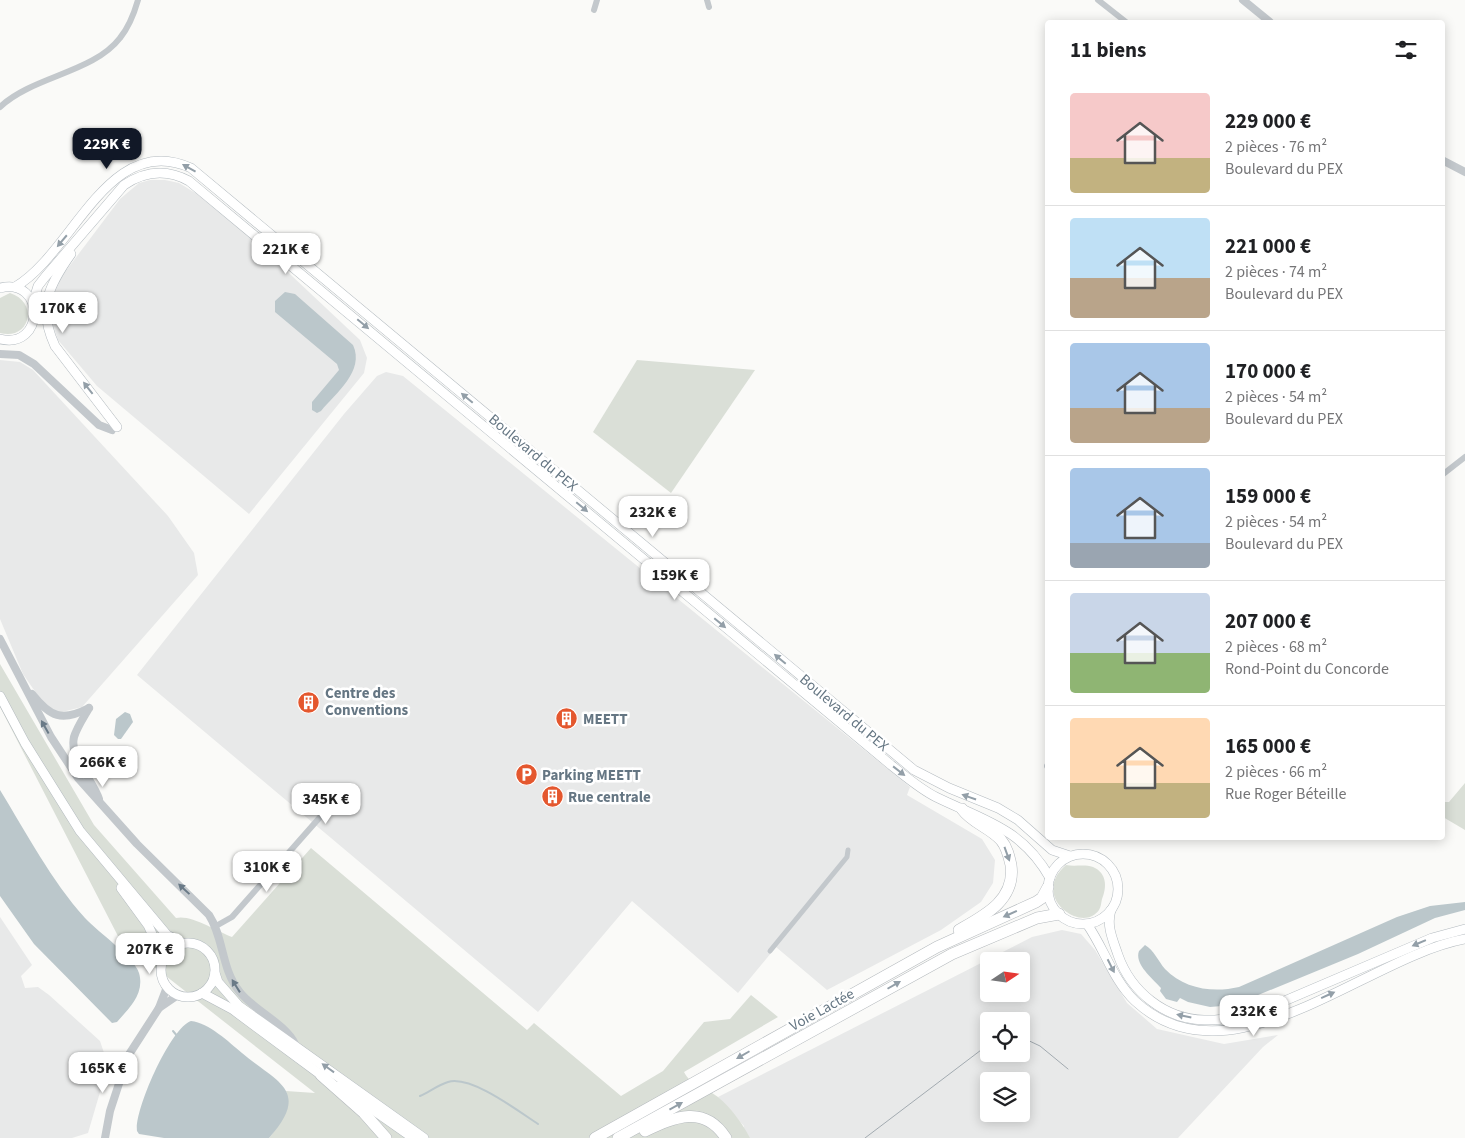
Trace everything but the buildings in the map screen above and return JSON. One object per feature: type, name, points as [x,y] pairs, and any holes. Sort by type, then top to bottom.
[{"type":"highway","points":[[892,972],[929,946],[991,911],[1002,901],[1010,885],[1012,872],[1010,858],[1002,842],[990,830],[969,819],[962,809]]},
{"type":"highway","name":"Voie Lactée","points":[[595,1138],[785,1030],[937,947],[1036,902],[1042,898],[1049,883]]},
{"type":"highway","name":"Voie Lactée","points":[[623,1135],[952,954],[1037,918],[1059,914]]},
{"type":"highway","points":[[321,1075],[364,1113],[386,1138]]},
{"type":"highway","points":[[623,1135],[634,1136],[670,1119],[691,1115],[707,1120],[726,1138]]},
{"type":"main road","name":"Boulevard du PEX","points":[[5,286],[40,267],[121,173],[150,161],[171,162],[191,168],[909,766],[948,788],[1002,810],[1052,850],[1070,856]]},
{"type":"main road","name":"Boulevard du PEX","points":[[0,339],[16,339],[27,332],[35,315],[33,302],[38,286],[86,231],[114,194],[139,177],[157,173],[173,174],[199,188],[891,766],[934,796],[986,818],[1008,832],[1036,857],[1049,883]]},
{"type":"main road","points":[[86,231],[55,276],[46,305],[45,316],[49,334],[55,346],[115,429]]},
{"type":"main road","points":[[5,286],[25,293],[33,302]]},
{"type":"main road","points":[[0,696],[56,795],[80,831],[168,935],[182,943]]},
{"type":"main road","points":[[1111,910],[1104,917],[1087,924],[1072,922],[1059,914],[1053,906],[1049,883],[1058,865],[1070,856],[1092,854],[1110,866],[1116,875],[1118,886],[1117,897],[1108,920],[1120,961],[1132,983],[1154,1003],[1177,1015],[1204,1020],[1240,1017],[1268,1008],[1432,938],[1465,929]]},
{"type":"main road","points":[[100,855],[148,925],[163,958]]},
{"type":"main road","points":[[1087,924],[1121,985],[1134,1000],[1148,1011],[1176,1026],[1205,1032],[1244,1027],[1274,1019],[1432,948],[1465,940]]},
{"type":"main road","points":[[215,973],[209,988],[202,993],[194,996],[178,995],[167,987],[162,978],[161,968],[163,958],[170,949],[182,943],[190,942],[206,949],[212,955],[218,982],[240,1006],[424,1138]]},
{"type":"main road","points":[[202,993],[232,1009],[321,1075],[344,1088],[413,1138]]},
{"type":"street","points":[[0,107],[19,91],[78,67],[112,47],[130,24],[138,0]]},
{"type":"street","points":[[594,10],[596,0]]},
{"type":"street","points":[[1242,0],[1267,20]]},
{"type":"street","points":[[1103,1],[1124,20]]},
{"type":"street","points":[[1445,162],[1465,172]]},
{"type":"street","points":[[0,354],[19,355],[34,364],[99,425],[115,429]]},
{"type":"street","points":[[1445,473],[1465,457]]},
{"type":"street","points":[[0,639],[51,737],[78,778],[137,844],[209,914],[216,926],[226,964],[234,984],[255,1008],[281,1027],[295,1044]]},
{"type":"street","points":[[14,669],[32,694],[50,714],[69,716],[89,708],[74,737],[74,748],[79,764],[96,789],[99,800]]},
{"type":"street","points":[[216,926],[232,917],[336,799]]},
{"type":"street","points":[[770,951],[847,857],[848,850]]},
{"type":"street","points":[[105,1138],[110,1111],[128,1056],[159,1008],[167,987]]},
{"type":"street","points":[[159,1008],[178,995]]},
{"type":"shaded area","points":[[150,180],[165,180],[179,183],[197,194],[258,244],[360,340],[367,358],[364,373],[249,514],[97,386],[58,340],[52,323],[51,301],[62,276],[120,199],[139,183]]},
{"type":"shaded area","points":[[285,292],[295,294],[353,345],[356,355],[352,373],[347,381],[321,411],[317,413],[312,410],[312,402],[339,370],[337,364],[275,312],[275,301]]},
{"type":"shaded area","points":[[10,293],[19,298],[25,305],[28,312],[27,320],[18,332],[10,334],[0,333],[0,298]]},
{"type":"shaded area","points":[[0,360],[20,362],[33,370],[168,516],[194,553],[198,575],[82,707],[58,713],[43,703],[23,674],[0,619]]},
{"type":"shaded area","points":[[637,360],[755,370],[671,493],[593,432]]},
{"type":"shaded area","points":[[386,372],[403,376],[910,787],[907,795],[982,839],[995,860],[993,883],[981,902],[941,930],[827,990],[776,947],[738,993],[632,901],[538,1012],[137,675],[344,414],[377,376]]},
{"type":"shaded area","points":[[0,664],[94,825],[176,918],[189,918],[232,937],[311,848],[527,1030],[534,1023],[621,1096],[663,1071],[704,1022],[730,1019],[751,995],[778,1017],[684,1072],[691,1081],[723,1101],[736,1116],[750,1138],[269,1138],[282,1116],[287,1097],[286,1091],[315,1093],[120,940],[0,707]]},
{"type":"shaded area","points":[[125,712],[130,714],[133,722],[121,739],[118,739],[114,735],[116,719]]},
{"type":"shaded area","points":[[1465,783],[1465,830],[1445,818],[1445,802],[1449,802]]},
{"type":"shaded area","points":[[0,790],[61,888],[85,918],[124,953],[136,967],[140,981],[138,994],[131,1006],[117,1022],[112,1023],[34,944],[0,896]]},
{"type":"shaded area","points":[[1066,865],[1093,867],[1101,873],[1105,881],[1100,909],[1087,918],[1073,916],[1067,912],[1061,907],[1054,895],[1054,882],[1057,875]]},
{"type":"shaded area","points":[[1465,902],[1465,910],[1435,918],[1358,954],[1234,1005],[1210,1007],[1188,1002],[1180,998],[1177,1002],[1166,999],[1160,991],[1161,988],[1142,966],[1138,956],[1139,951],[1145,945],[1165,969],[1181,981],[1199,988],[1229,989],[1239,987],[1397,917],[1430,906]]},
{"type":"shaded area","points":[[0,917],[32,965],[21,976],[25,988],[38,987],[100,1041],[108,1065],[88,1133],[72,1138],[0,1138]]},
{"type":"shaded area","points":[[1062,930],[1081,934],[1095,950],[1127,1003],[1157,1029],[1224,1044],[1278,1035],[1263,1047],[1178,1138],[743,1138],[744,1126],[718,1097],[980,963],[980,1002],[1030,1002],[1030,952],[1003,952],[1032,937]]},
{"type":"shaded area","points":[[191,1021],[205,1025],[218,1034],[277,1080],[284,1088],[288,1098],[288,1109],[282,1122],[269,1138],[164,1138],[139,1134],[137,1131],[141,1106],[155,1070],[174,1038]]},
{"type":"waterway","points":[[173,1031],[178,1037]]},
{"type":"waterway","points":[[420,1096],[448,1082],[458,1081],[481,1089],[507,1103],[538,1124]]},
{"type":"tram line","points":[[1030,1041],[1040,1046],[1068,1069]]},
{"type":"tram line","points":[[865,1138],[980,1051]]},
{"type":"place","name":"Centre des Conventions","points":[[309,702]]},
{"type":"place","name":"MEETT","points":[[567,719]]},
{"type":"place","name":"Parking MEETT","points":[[526,775]]},
{"type":"place","name":"Rue centrale","points":[[552,797]]}]
